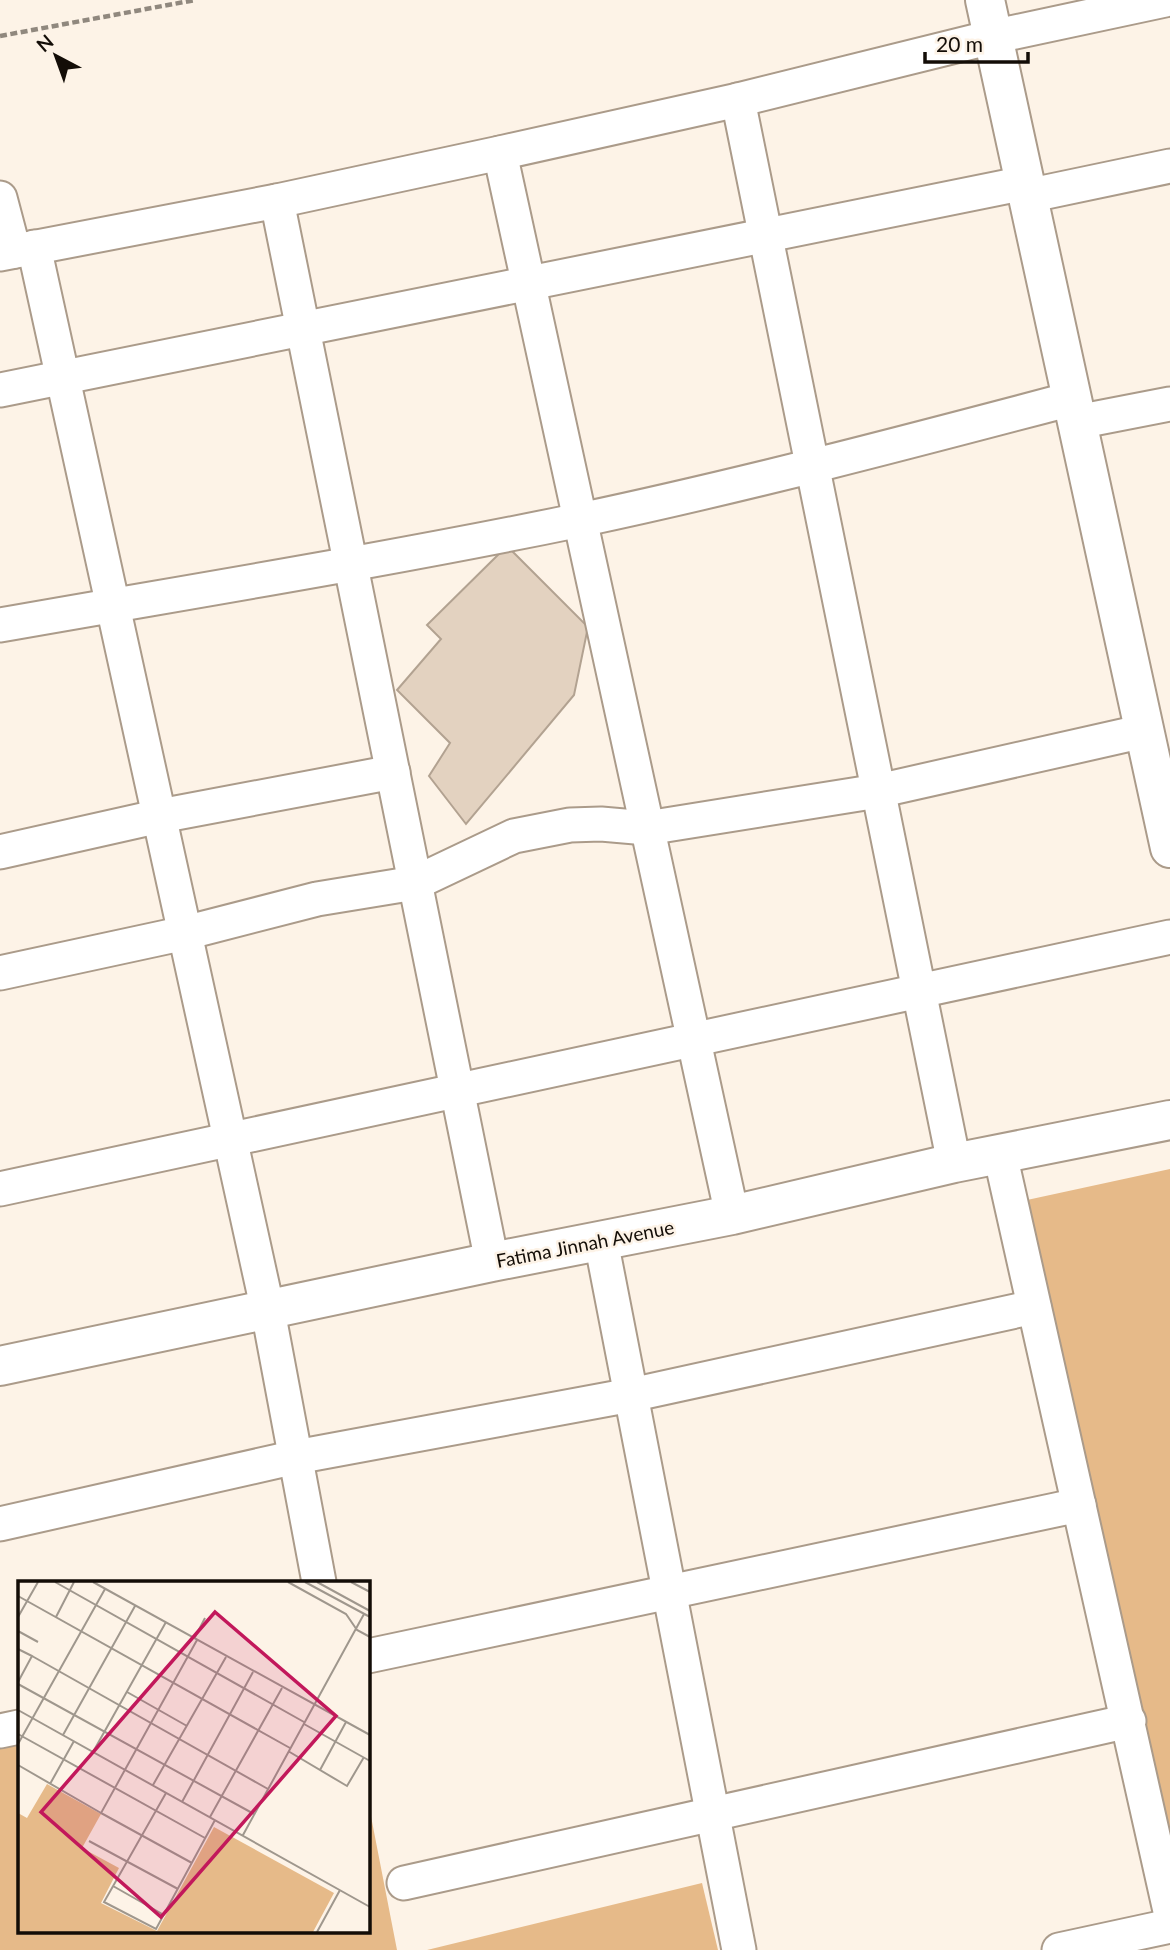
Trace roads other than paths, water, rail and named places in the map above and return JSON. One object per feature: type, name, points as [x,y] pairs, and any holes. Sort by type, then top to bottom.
[{"type":"main road","points":[[985,0],[1170,848]]},
{"type":"main road","name":"Fatima Jinnah Avenue","points":[[0,1366],[492,1262],[732,1215],[954,1163],[1170,1120]]},
{"type":"street","points":[[16,250],[277,201],[500,153],[738,100],[992,37],[1165,0]]},
{"type":"street","points":[[738,100],[954,1163]]},
{"type":"street","points":[[500,153],[732,1215]]},
{"type":"street","points":[[0,390],[765,236],[1170,166]]},
{"type":"street","points":[[0,198],[16,250],[63,377],[268,1311],[319,1581]]},
{"type":"street","points":[[277,201],[492,1262]]},
{"type":"street","points":[[0,625],[351,564],[580,520],[1074,411],[1170,404]]},
{"type":"street","points":[[0,973],[185,933],[317,899],[415,883],[513,836],[570,825],[601,824],[647,828],[878,791],[1144,732]]},
{"type":"street","points":[[0,852],[160,816],[393,772]]},
{"type":"street","points":[[0,1189],[1170,937]]},
{"type":"street","points":[[1000,1154],[1170,1910]]},
{"type":"street","points":[[601,1241],[739,1950]]},
{"type":"street","points":[[0,1524],[296,1457],[631,1395],[1034,1307]]},
{"type":"street","points":[[369,1656],[1079,1505]]},
{"type":"street","points":[[404,1883],[1129,1721]]},
{"type":"street","points":[[0,1731],[18,1727]]},
{"type":"street","points":[[1059,1950],[1170,1926]]}]
